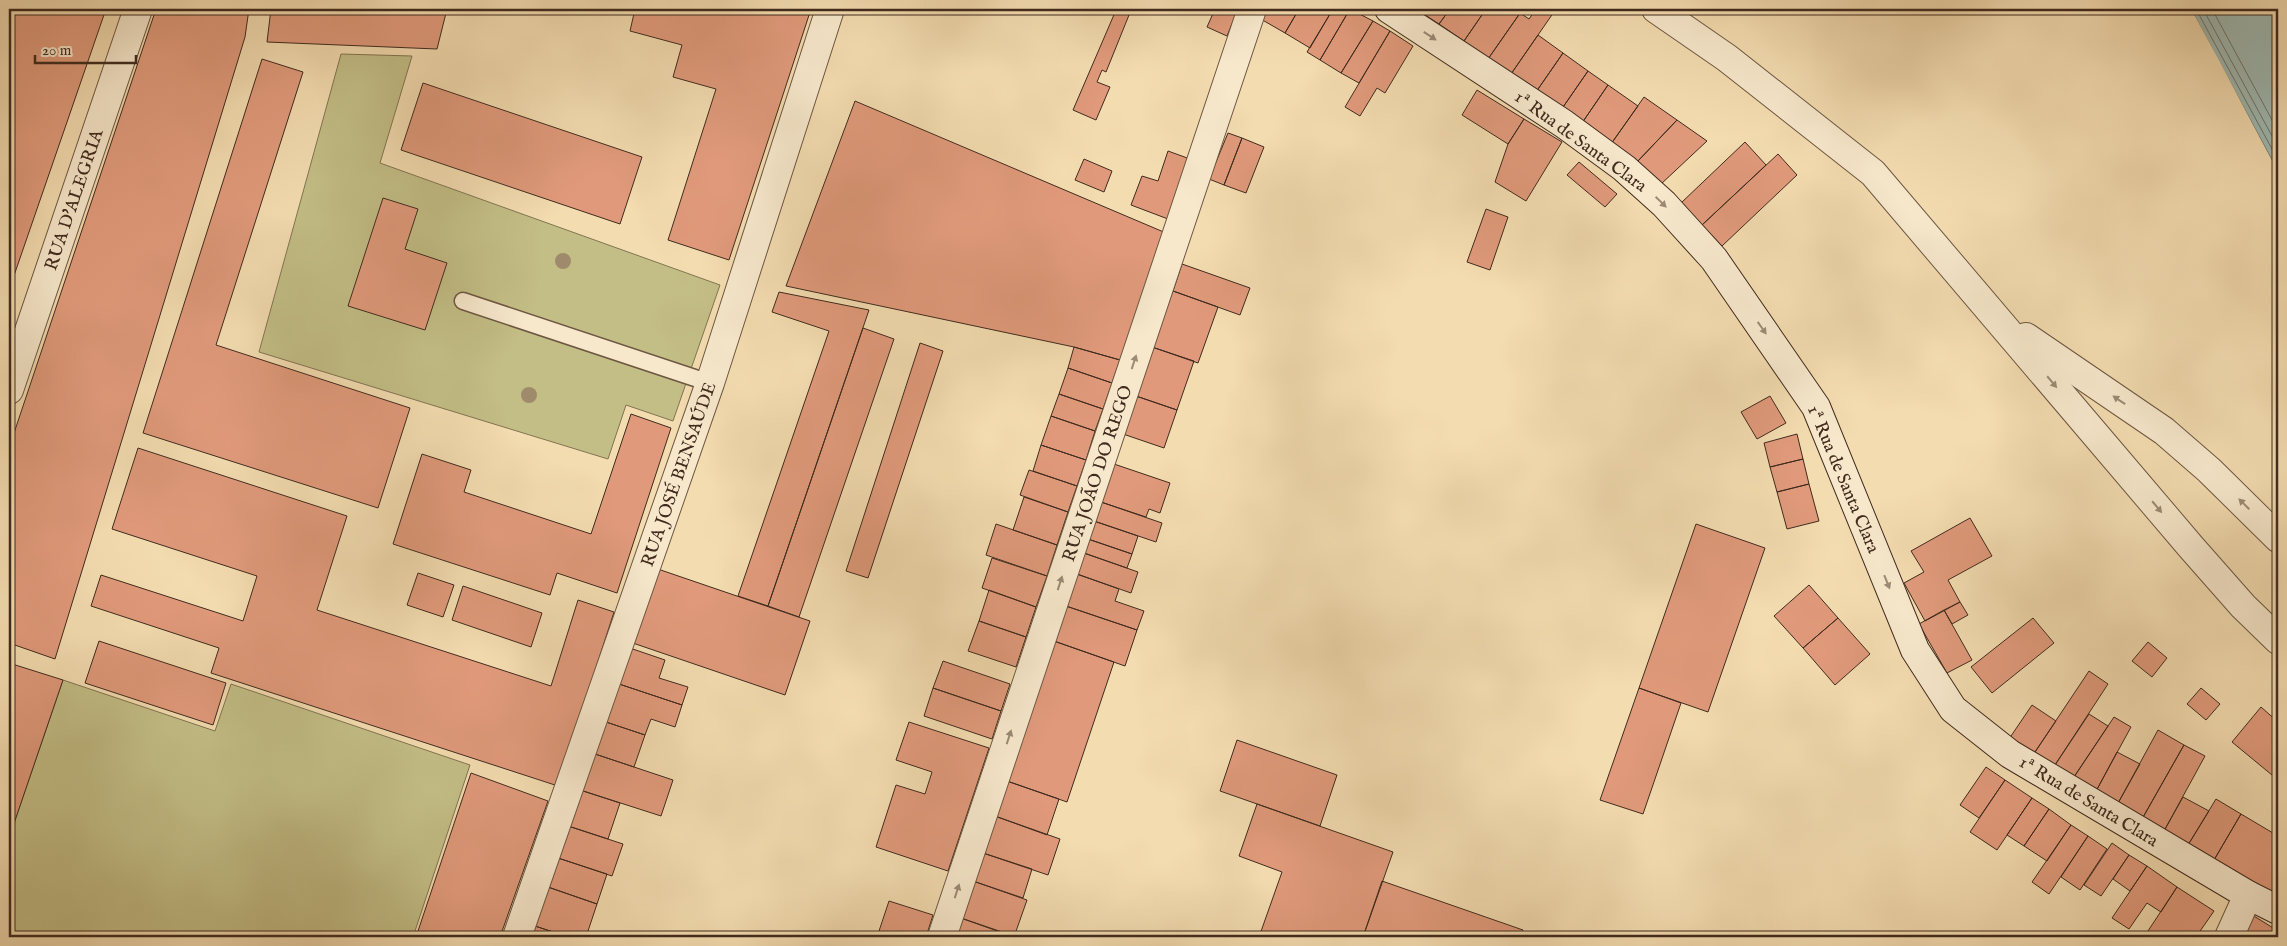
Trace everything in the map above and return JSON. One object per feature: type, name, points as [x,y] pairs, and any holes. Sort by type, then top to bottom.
[{"type":"street","name":"RUA D'ALEGRIA","points":[[9,390],[138,9]]},
{"type":"street","name":"RUA JOSÉ BENSAÚDE","points":[[517,937],[710,383],[830,9]]},
{"type":"street","name":"RUA JOÃO DO REGO","points":[[942,937],[1252,9]]},
{"type":"street","name":"1ª Rua de Santa Clara","points":[[1389,9],[1564,124],[1624,168],[1664,204],[1714,259],[1816,407],[1915,650],[1953,709],[2010,754],[2248,895],[2278,910]]},
{"type":"street","points":[[1656,9],[1727,58],[1873,173],[2191,547],[2243,606],[2278,640]]},
{"type":"street","points":[[1998,318],[2164,431],[2210,470],[2278,538]]},
{"type":"street","points":[[2229,937],[2248,895]]},
{"type":"lane","points":[[463,301],[710,383]]},
{"type":"shaded area","points":[[341,54],[412,56],[380,163],[720,285],[673,421],[626,405],[608,459],[259,352]]},
{"type":"shaded area","points":[[63,680],[215,731],[231,684],[470,765],[413,937],[9,937],[9,838]]},
{"type":"water","points":[[2191,9],[2278,9],[2278,171]]},
{"type":"pier","points":[[2188,9],[2191,9],[2278,173]]},
{"type":"building","points":[[9,9],[106,9],[9,290]]},
{"type":"building","points":[[156,9],[249,9],[245,37],[55,659],[9,643],[9,448]]},
{"type":"building","points":[[271,9],[447,9],[437,49],[267,42]]},
{"type":"building","points":[[635,9],[811,9],[729,260],[668,240],[716,89],[673,77],[682,45],[630,31]]},
{"type":"building","points":[[1215,9],[1238,9],[1227,36],[1207,27]]},
{"type":"building","points":[[1264,9],[1299,9],[1285,33],[1259,18]]},
{"type":"building","points":[[1299,9],[1333,9],[1310,48],[1285,33]]},
{"type":"building","points":[[1333,9],[1350,9],[1320,60],[1307,52]]},
{"type":"building","points":[[1350,9],[1373,21],[1341,73],[1320,60]]},
{"type":"building","points":[[1416,9],[1450,9],[1439,24]]},
{"type":"building","points":[[1450,9],[1486,9],[1464,41],[1439,24]]},
{"type":"building","points":[[1486,9],[1523,9],[1488,59],[1464,41]]},
{"type":"building","points":[[1536,9],[1556,9],[1511,74],[1488,59],[1520,13],[1529,19]]},
{"type":"building","points":[[1116,10],[1129,15],[1106,72],[1102,70],[1097,82],[1110,87],[1096,120],[1073,110]]},
{"type":"building","points":[[1373,21],[1390,31],[1359,83],[1341,73]]},
{"type":"building","points":[[1390,31],[1413,46],[1385,93],[1377,88],[1360,116],[1345,107]]},
{"type":"building","points":[[1538,35],[1563,53],[1536,92],[1511,74]]},
{"type":"building","points":[[1563,53],[1588,71],[1561,110],[1536,92]]},
{"type":"building","points":[[262,59],[303,72],[216,345],[410,408],[378,508],[143,433]]},
{"type":"building","points":[[1588,71],[1608,85],[1582,123],[1561,110]]},
{"type":"building","points":[[423,83],[642,157],[620,224],[401,150]]},
{"type":"building","points":[[1608,85],[1638,106],[1611,144],[1582,123]]},
{"type":"building","points":[[1477,90],[1524,119],[1508,144],[1462,115]]},
{"type":"building","points":[[1644,97],[1677,120],[1637,162],[1611,144]]},
{"type":"building","points":[[855,101],[1166,233],[1120,360],[1074,347],[786,286]]},
{"type":"building","points":[[1524,119],[1562,142],[1526,201],[1495,182],[1508,144]]},
{"type":"building","points":[[1677,120],[1707,141],[1660,185],[1637,162]]},
{"type":"building","points":[[1228,133],[1242,138],[1224,185],[1209,179]]},
{"type":"building","points":[[1242,138],[1264,147],[1246,193],[1224,185]]},
{"type":"building","points":[[1745,142],[1766,165],[1702,225],[1681,203]]},
{"type":"building","points":[[1168,151],[1190,159],[1168,219],[1131,205],[1142,176],[1158,181]]},
{"type":"building","points":[[1778,154],[1797,175],[1722,246],[1702,225]]},
{"type":"building","points":[[1084,159],[1112,171],[1104,192],[1075,180]]},
{"type":"building","points":[[1579,162],[1617,194],[1605,207],[1567,175]]},
{"type":"building","points":[[383,198],[418,209],[405,249],[447,263],[425,330],[348,306]]},
{"type":"building","points":[[1486,209],[1508,217],[1490,270],[1467,262]]},
{"type":"building","points":[[1182,264],[1250,288],[1240,315],[1173,291]]},
{"type":"building","points":[[1173,291],[1218,307],[1198,363],[1152,347]]},
{"type":"building","points":[[779,292],[869,310],[768,606],[738,596],[829,331],[772,312]]},
{"type":"building","points":[[863,328],[894,339],[799,617],[768,606]]},
{"type":"building","points":[[920,343],[943,351],[868,578],[846,571]]},
{"type":"building","points":[[1074,347],[1120,360],[1112,383],[1068,368]]},
{"type":"building","points":[[1152,347],[1194,361],[1177,410],[1136,396]]},
{"type":"building","points":[[1068,368],[1112,383],[1103,409],[1059,394]]},
{"type":"building","points":[[1059,394],[1103,409],[1095,431],[1051,416]]},
{"type":"building","points":[[1136,396],[1177,410],[1164,448],[1123,434]]},
{"type":"building","points":[[1770,396],[1786,423],[1757,439],[1741,412]]},
{"type":"building","points":[[631,414],[671,428],[617,593],[557,573],[550,595],[393,544],[422,454],[471,470],[464,492],[591,534]]},
{"type":"building","points":[[1051,416],[1095,431],[1086,460],[1041,445]]},
{"type":"building","points":[[1797,434],[1803,459],[1770,467],[1764,443]]},
{"type":"building","points":[[1041,445],[1086,460],[1077,486],[1033,471]]},
{"type":"building","points":[[138,448],[347,516],[317,610],[551,686],[578,600],[614,612],[558,786],[211,673],[219,648],[91,606],[101,575],[243,621],[257,576],[112,529]]},
{"type":"building","points":[[1803,459],[1809,484],[1777,492],[1770,467]]},
{"type":"building","points":[[1111,463],[1170,483],[1160,513],[1149,509],[1146,517],[1098,501]]},
{"type":"building","points":[[1029,470],[1077,486],[1068,512],[1020,495]]},
{"type":"building","points":[[1809,484],[1819,521],[1787,529],[1777,492]]},
{"type":"building","points":[[1024,497],[1068,512],[1057,545],[1013,530]]},
{"type":"building","points":[[1098,501],[1162,523],[1156,542],[1091,520]]},
{"type":"building","points":[[1970,518],[1992,556],[1948,580],[1960,602],[1925,621],[1904,583],[1924,572],[1911,551]]},
{"type":"building","points":[[1091,520],[1138,536],[1132,554],[1085,538]]},
{"type":"building","points":[[996,524],[1057,545],[1047,576],[986,555]]},
{"type":"building","points":[[1696,524],[1765,548],[1708,712],[1639,688]]},
{"type":"building","points":[[1085,538],[1132,554],[1127,568],[1081,552]]},
{"type":"building","points":[[1081,552],[1138,572],[1131,593],[1074,573]]},
{"type":"building","points":[[992,558],[1047,576],[1036,607],[982,588]]},
{"type":"building","points":[[649,566],[810,621],[785,695],[624,640]]},
{"type":"building","points":[[418,573],[454,585],[443,617],[407,605]]},
{"type":"building","points":[[1074,573],[1119,589],[1115,601],[1144,611],[1137,630],[1063,605]]},
{"type":"building","points":[[1809,585],[1838,618],[1803,648],[1774,616]]},
{"type":"building","points":[[463,586],[542,613],[531,647],[452,620]]},
{"type":"building","points":[[989,590],[1036,607],[1026,637],[979,621]]},
{"type":"building","points":[[1960,602],[1968,615],[1952,624],[1944,610]]},
{"type":"building","points":[[1063,605],[1137,630],[1125,666],[1051,640]]},
{"type":"building","points":[[1944,610],[1972,660],[1947,673],[1919,624]]},
{"type":"building","points":[[1838,618],[1870,654],[1835,685],[1803,648]]},
{"type":"building","points":[[2033,618],[2054,643],[1992,693],[1971,667]]},
{"type":"building","points":[[979,621],[1026,637],[1016,667],[968,651]]},
{"type":"building","points":[[1051,640],[1114,662],[1067,802],[1004,780]]},
{"type":"building","points":[[99,641],[226,683],[213,725],[85,683]]},
{"type":"building","points":[[2148,642],[2167,658],[2152,677],[2132,661]]},
{"type":"building","points":[[624,646],[665,660],[659,678],[688,687],[682,705],[613,682]]},
{"type":"building","points":[[943,661],[1010,684],[1001,711],[933,688]]},
{"type":"building","points":[[9,663],[63,680],[9,838]]},
{"type":"building","points":[[2089,671],[2108,684],[2053,768],[2033,755]]},
{"type":"building","points":[[613,682],[682,705],[675,727],[651,719],[645,735],[600,720]]},
{"type":"building","points":[[933,688],[1001,711],[992,739],[924,716]]},
{"type":"building","points":[[1639,688],[1681,703],[1643,814],[1600,800]]},
{"type":"building","points":[[2201,688],[2220,704],[2206,720],[2187,704]]},
{"type":"building","points":[[2032,705],[2056,721],[2033,755],[2009,739]]},
{"type":"building","points":[[2261,707],[2278,722],[2278,780],[2232,742]]},
{"type":"building","points":[[2089,714],[2108,726],[2072,780],[2053,768]]},
{"type":"building","points":[[2114,717],[2131,727],[2095,793],[2072,780]]},
{"type":"building","points":[[600,720],[645,735],[634,767],[589,752]]},
{"type":"building","points":[[909,722],[989,748],[948,871],[876,847],[896,785],[925,794],[932,772],[896,760]]},
{"type":"building","points":[[2158,730],[2184,745],[2142,819],[2117,805]]},
{"type":"building","points":[[1237,740],[1337,775],[1320,826],[1220,791]]},
{"type":"building","points":[[2184,745],[2205,756],[2164,831],[2142,819]]},
{"type":"building","points":[[589,752],[673,780],[661,816],[577,789]]},
{"type":"building","points":[[2117,752],[2140,764],[2117,805],[2095,793]]},
{"type":"building","points":[[1986,767],[2005,780],[1979,818],[1960,805]]},
{"type":"building","points":[[471,773],[548,801],[500,937],[416,937]]},
{"type":"building","points":[[1004,780],[1059,799],[1047,835],[992,815]]},
{"type":"building","points":[[2005,780],[2032,798],[1997,850],[1970,832]]},
{"type":"building","points":[[577,789],[620,803],[608,839],[565,825]]},
{"type":"building","points":[[2183,797],[2209,811],[2188,845],[2164,831]]},
{"type":"building","points":[[2032,798],[2049,809],[2024,846],[2007,835]]},
{"type":"building","points":[[2216,799],[2241,814],[2214,860],[2188,845]]},
{"type":"building","points":[[1257,804],[1393,852],[1363,937],[1259,937],[1282,872],[1239,856]]},
{"type":"building","points":[[2049,809],[2071,825],[2047,861],[2024,846]]},
{"type":"building","points":[[2241,814],[2278,836],[2278,898],[2214,860]]},
{"type":"building","points":[[992,815],[1060,839],[1048,875],[980,852]]},
{"type":"building","points":[[565,825],[623,844],[612,876],[555,857]]},
{"type":"building","points":[[2071,825],[2088,836],[2049,894],[2032,882]]},
{"type":"building","points":[[2088,836],[2107,849],[2080,890],[2061,877]]},
{"type":"building","points":[[2112,843],[2129,855],[2101,896],[2084,885]]},
{"type":"building","points":[[980,852],[1032,869],[1023,898],[970,880]]},
{"type":"building","points":[[2129,855],[2147,866],[2130,891],[2113,879]]},
{"type":"building","points":[[555,857],[607,874],[597,904],[545,886]]},
{"type":"building","points":[[2147,866],[2177,887],[2161,912],[2147,903],[2129,929],[2112,918]]},
{"type":"building","points":[[970,880],[1027,900],[1014,937],[958,917]]},
{"type":"building","points":[[1382,881],[1523,930],[1521,937],[1363,937]]},
{"type":"building","points":[[545,886],[597,904],[586,937],[568,937],[532,925]]},
{"type":"building","points":[[2177,887],[2214,911],[2196,937],[2144,937]]},
{"type":"building","points":[[889,901],[933,915],[926,937],[877,937]]},
{"type":"building","points":[[2249,913],[2278,931],[2278,937],[2240,937]]},
{"type":"building","points":[[958,917],[1005,933],[1004,937],[951,937]]},
{"type":"building","points":[[532,925],[568,937],[528,937]]}]
